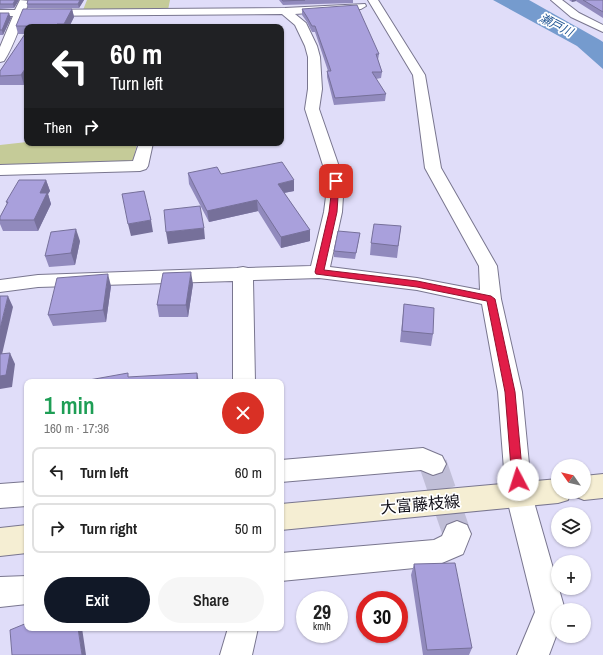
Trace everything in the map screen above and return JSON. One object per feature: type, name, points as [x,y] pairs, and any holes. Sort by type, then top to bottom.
[{"type":"main road","points":[[591,487],[603,486]]},
{"type":"main road","name":"大富藤枝線","points":[[284,516],[540,492]]},
{"type":"main road","points":[[0,542],[24,540]]},
{"type":"street","points":[[0,58],[8,43],[24,0]]},
{"type":"street","points":[[74,12],[80,0]]},
{"type":"street","points":[[174,16],[177,0]]},
{"type":"street","points":[[0,13],[74,12],[174,16],[362,6],[357,0]]},
{"type":"street","points":[[373,0],[419,75],[433,168],[488,266],[491,299],[510,392],[540,492],[550,612],[533,655]]},
{"type":"street","points":[[556,0],[575,15],[603,29]]},
{"type":"street","points":[[285,11],[300,23],[311,46],[314,57],[315,89],[312,109],[336,181],[333,212],[319,272]]},
{"type":"street","points":[[0,170],[140,166],[145,146]]},
{"type":"street","points":[[0,286],[38,281],[243,273],[319,272],[417,284],[491,299]]},
{"type":"street","points":[[243,273],[244,379]]},
{"type":"street","points":[[284,471],[423,459],[433,464]]},
{"type":"street","points":[[0,496],[24,494]]},
{"type":"street","points":[[284,567],[435,553],[453,545],[457,534]]},
{"type":"street","points":[[0,592],[24,590]]},
{"type":"street","points":[[236,655],[242,631]]},
{"type":"green space","points":[[87,0],[170,0],[168,10],[83,10]]},
{"type":"green space","points":[[24,142],[24,146],[136,146],[133,163],[0,167],[0,145]]},
{"type":"water","name":"瀬戸川","points":[[493,0],[529,0],[600,40],[603,42],[603,69],[577,46]]},
{"type":"building","points":[[0,0],[15,0],[13,4],[0,4]]},
{"type":"building","points":[[28,0],[80,0],[78,4],[27,4]]},
{"type":"building","points":[[282,0],[305,0],[283,1]]},
{"type":"building","points":[[583,0],[603,0],[603,12]]},
{"type":"building","points":[[357,5],[379,54],[376,54],[382,72],[372,72],[386,94],[335,98],[327,71],[331,71],[315,26],[312,26],[302,9]]},
{"type":"building","points":[[23,9],[72,9],[64,24],[24,24],[24,26],[16,26]]},
{"type":"building","points":[[0,13],[9,13],[2,30],[0,30]]},
{"type":"building","points":[[24,35],[24,70],[21,75],[0,76],[0,71]]},
{"type":"building","points":[[282,162],[294,180],[278,184],[310,230],[281,237],[257,200],[207,211],[188,173],[217,167],[221,174]]},
{"type":"building","points":[[19,180],[46,180],[40,193],[47,193],[34,220],[0,220],[0,217],[8,202],[6,202]]},
{"type":"building","points":[[144,191],[151,220],[128,224],[122,194]]},
{"type":"building","points":[[200,206],[204,228],[166,232],[164,210]]},
{"type":"building","points":[[374,224],[401,226],[398,246],[371,243]]},
{"type":"building","points":[[76,229],[71,253],[45,256],[51,232]]},
{"type":"building","points":[[338,231],[360,233],[356,253],[334,251]]},
{"type":"building","points":[[191,272],[186,305],[157,305],[163,273]]},
{"type":"building","points":[[108,274],[103,310],[48,315],[57,278]]},
{"type":"building","points":[[0,296],[8,296],[0,329]]},
{"type":"building","points":[[404,304],[434,308],[433,334],[402,331]]},
{"type":"building","points":[[10,353],[6,375],[0,376],[0,354]]},
{"type":"building","points":[[128,373],[128,377],[197,373],[197,379],[95,379]]},
{"type":"building","points":[[455,563],[472,648],[427,650],[414,564]]},
{"type":"building","points":[[24,624],[24,631],[78,631],[82,655],[12,655],[10,630]]},
{"type":"tunnel","points":[[433,464],[457,534]]},
{"type":"route","points":[[336,181],[333,212],[319,272],[417,284],[491,299],[510,392],[518,480]]}]
